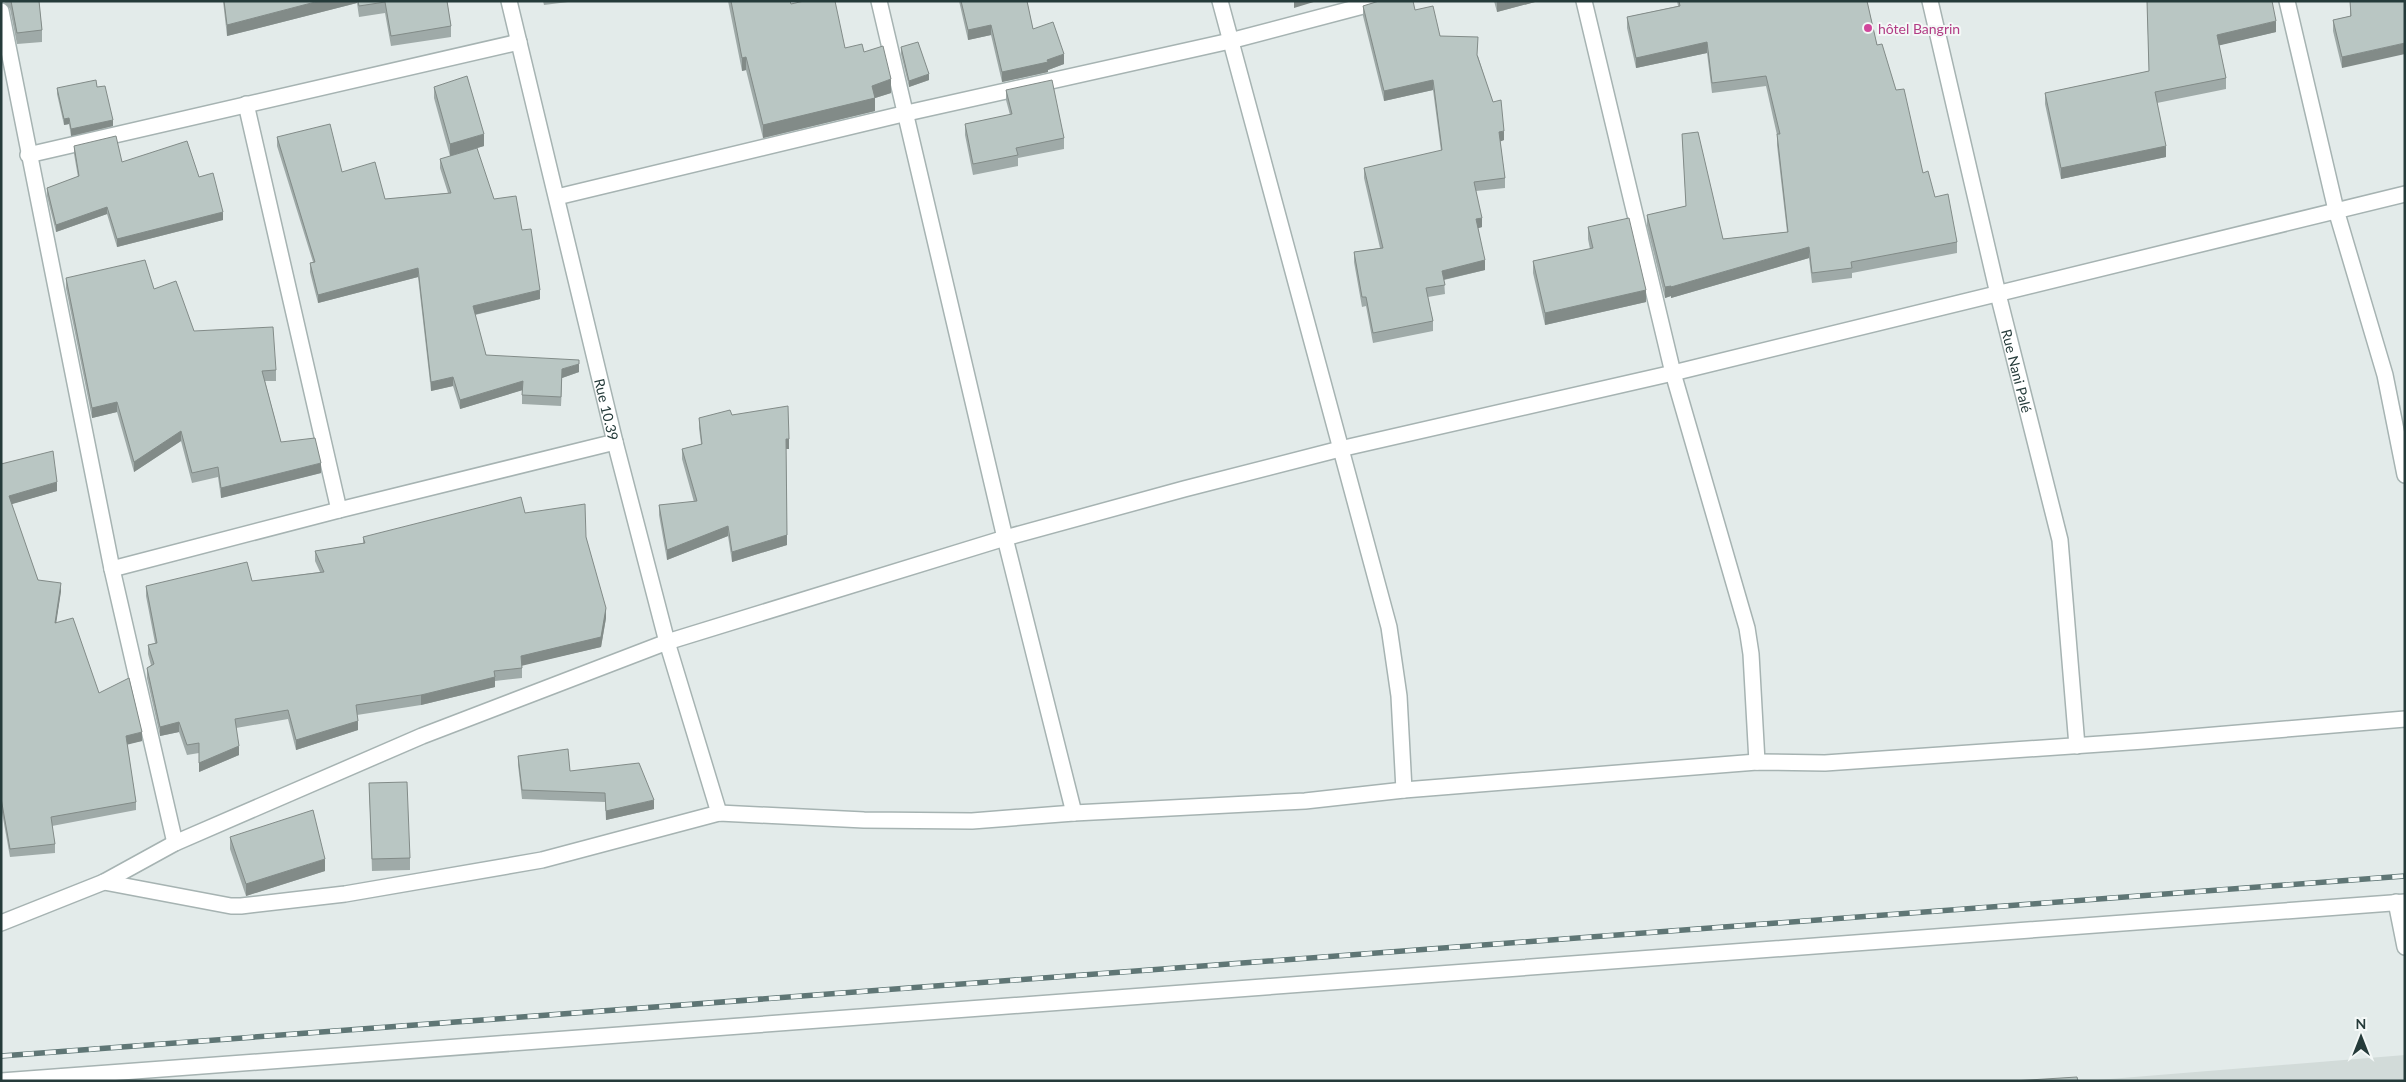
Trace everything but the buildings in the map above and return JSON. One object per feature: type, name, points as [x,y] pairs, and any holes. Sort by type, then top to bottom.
[{"type":"street","name":"Rue 10.39","points":[[509,1],[615,442],[667,642],[719,813]]},
{"type":"street","points":[[879,1],[907,113],[1004,538],[1074,813]]},
{"type":"street","points":[[1220,1],[1389,627],[1399,696],[1404,790]]},
{"type":"street","points":[[557,197],[907,113],[1230,41],[1382,1]]},
{"type":"street","points":[[1584,1],[1673,373],[1747,628],[1752,654],[1757,762]]},
{"type":"street","name":"Rue Nani Palé","points":[[1930,1],[1998,294],[2060,540],[2077,746]]},
{"type":"street","points":[[2287,1],[2336,210],[2385,375],[2405,475]]},
{"type":"street","points":[[1,11],[28,155],[112,569],[175,843]]},
{"type":"street","points":[[28,155],[518,42]]},
{"type":"street","points":[[246,104],[339,510]]},
{"type":"street","points":[[1,923],[104,882],[175,843],[422,736],[667,642],[1004,538],[1340,448],[1673,373],[2405,194]]},
{"type":"street","points":[[112,569],[339,510],[615,442]]},
{"type":"street","points":[[104,882],[231,906],[281,902],[454,877],[542,860],[719,813],[931,822],[972,821],[1074,813],[1306,801],[1404,790],[1757,762],[1825,762],[2077,746],[2405,719]]},
{"type":"street","points":[[1,1081],[2400,902],[2405,946]]},
{"type":"shaded area","points":[[2405,1055],[2405,1081],[2085,1081]]},
{"type":"railway","points":[[1,1056],[2405,876]]},
{"type":"place","name":"hôtel Bangrin","points":[[1868,28]]}]
